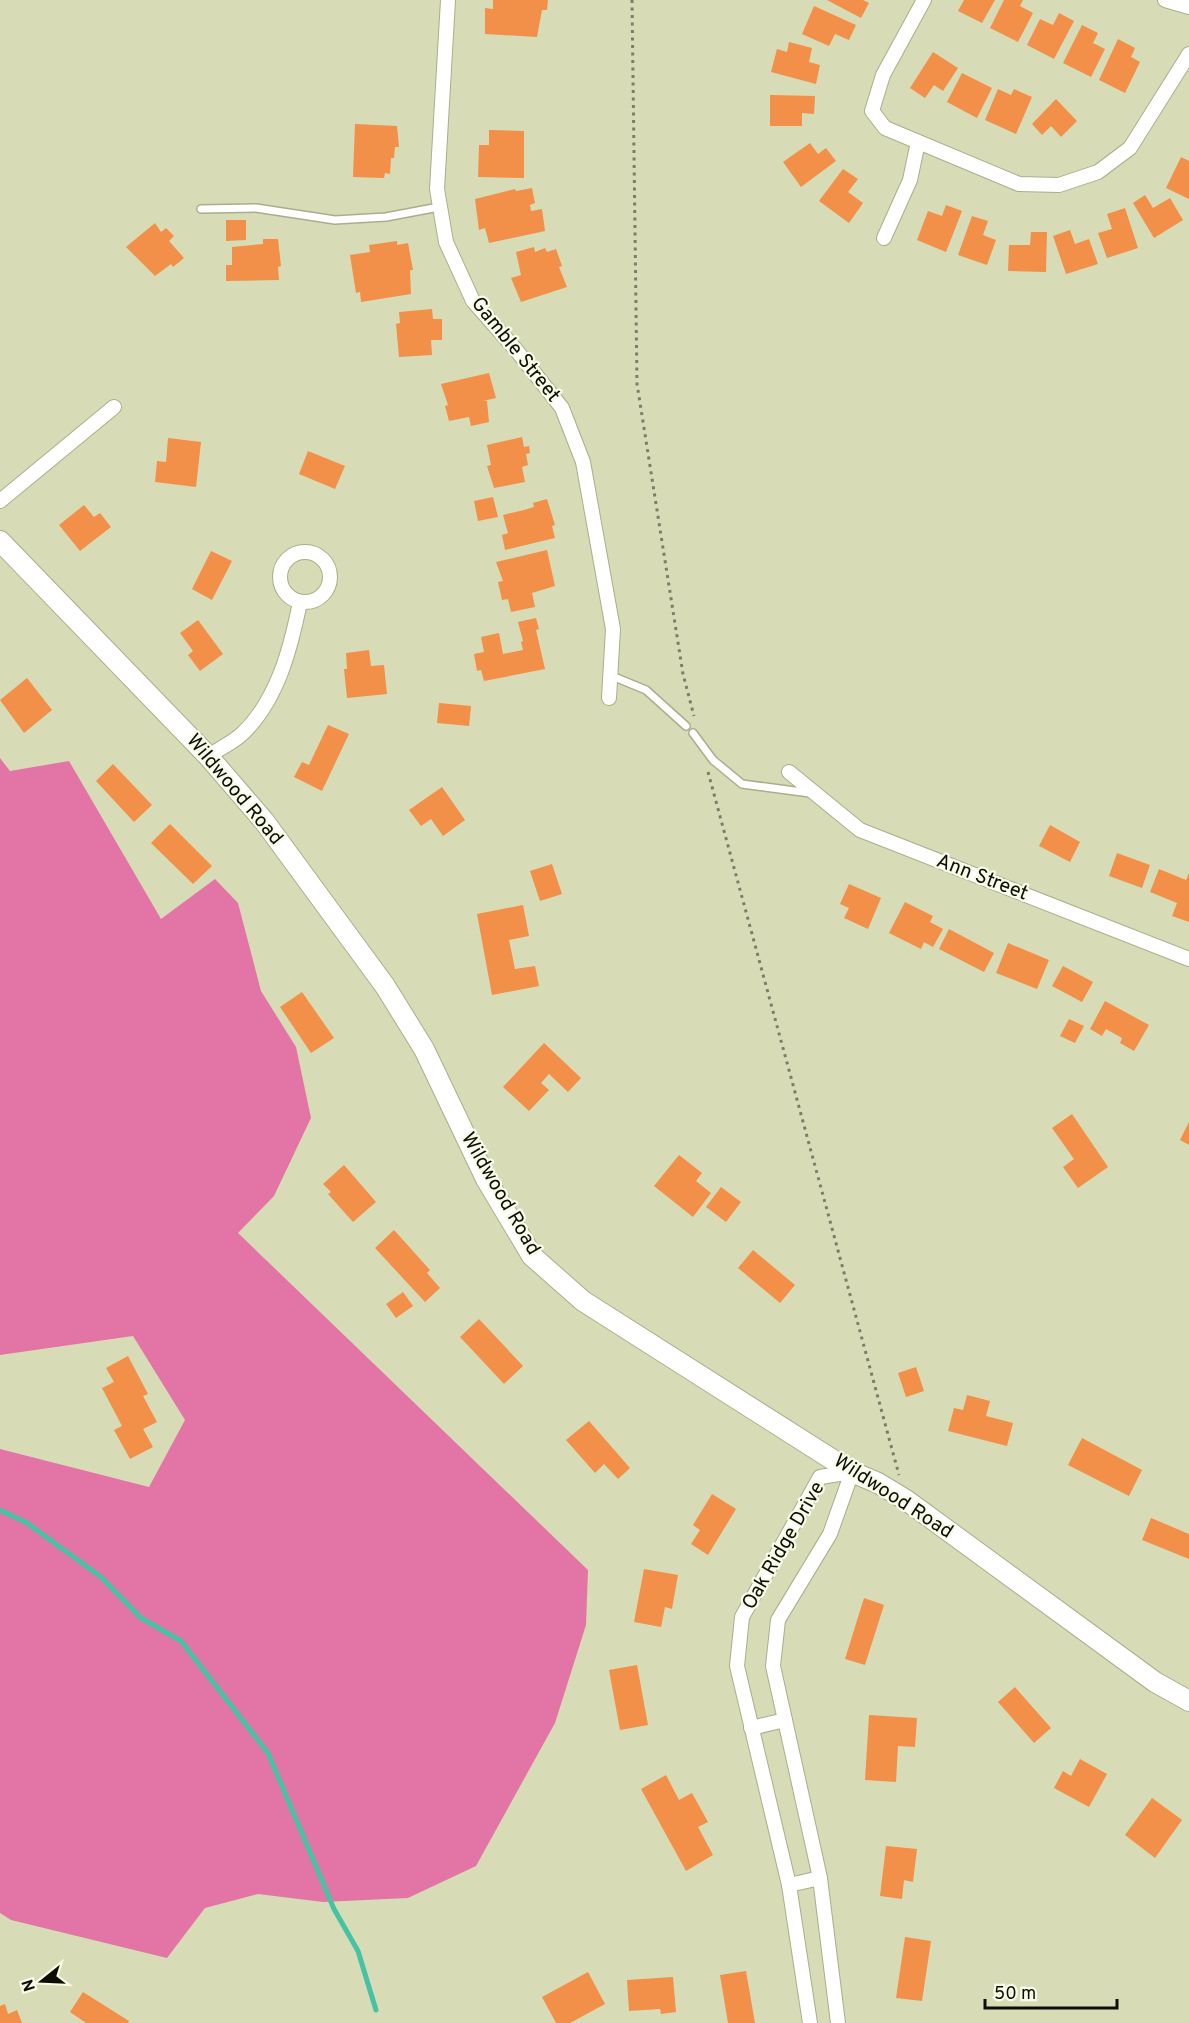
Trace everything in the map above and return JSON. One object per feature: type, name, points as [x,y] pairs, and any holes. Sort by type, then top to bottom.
[{"type":"street","name":"Gamble Street","points":[[448,0],[437,189],[446,242],[473,301],[549,389],[562,408],[573,433],[583,462],[590,495],[613,629],[609,698]]},
{"type":"street","points":[[924,0],[883,75],[872,111],[885,128],[1019,184],[1059,185],[1069,182],[1098,172],[1130,148],[1189,54]]},
{"type":"street","points":[[1165,0],[1189,7]]},
{"type":"street","points":[[884,238],[910,180],[918,142]]},
{"type":"street","points":[[0,501],[114,407]]},
{"type":"street","name":"Wildwood Road","points":[[0,541],[208,756],[264,821],[385,986],[424,1048],[486,1179],[532,1256],[583,1301],[852,1472],[906,1500],[1155,1682],[1189,1701]]},
{"type":"street","points":[[208,756],[243,734],[264,705],[290,652],[300,602]]},
{"type":"street","name":"Ann Street","points":[[789,772],[860,830],[1189,959]]},
{"type":"street","name":"Oak Ridge Drive","points":[[810,2023],[789,1885],[737,1665],[742,1617],[820,1477],[852,1472],[830,1534],[778,1620],[773,1665],[820,1878],[838,2023]]},
{"type":"street","points":[[751,1728],[785,1720]]},
{"type":"street","points":[[789,1885],[820,1878]]},
{"type":"lane","points":[[201,209],[255,208],[335,220],[386,217],[439,207]]},
{"type":"lane","points":[[612,676],[646,690],[686,726]]},
{"type":"lane","points":[[693,733],[712,760],[741,784],[816,794]]},
{"type":"shaded area","points":[[0,758],[10,771],[69,761],[161,919],[215,879],[238,903],[261,991],[296,1047],[311,1118],[274,1196],[238,1233],[588,1570],[586,1625],[555,1723],[476,1866],[408,1898],[323,1902],[258,1894],[205,1908],[167,1958],[11,1920],[0,1913],[0,1449],[149,1487],[185,1420],[133,1336],[0,1355]]},
{"type":"building","points":[[493,0],[548,0],[547,10],[542,10],[537,37],[485,34],[485,8],[493,9]]},
{"type":"building","points":[[827,0],[863,0],[869,3],[861,18]]},
{"type":"building","points":[[964,0],[995,0],[982,23],[958,11]]},
{"type":"building","points":[[1004,0],[1023,0],[1020,6],[1033,13],[1018,42],[990,28]]},
{"type":"building","points":[[814,6],[856,25],[849,40],[835,34],[829,46],[802,34]]},
{"type":"building","points":[[1059,13],[1074,21],[1054,59],[1027,45],[1040,19],[1053,25]]},
{"type":"building","points":[[1082,25],[1098,33],[1093,43],[1105,49],[1091,77],[1063,63]]},
{"type":"building","points":[[1118,39],[1135,48],[1131,57],[1140,62],[1125,93],[1099,80]]},
{"type":"building","points":[[789,42],[812,48],[809,62],[820,65],[816,84],[771,72],[777,49],[787,52]]},
{"type":"building","points":[[933,52],[958,68],[943,91],[934,85],[925,98],[910,88]]},
{"type":"building","points":[[962,73],[992,88],[977,118],[947,102]]},
{"type":"building","points":[[998,89],[1011,95],[1014,89],[1032,97],[1016,134],[985,120]]},
{"type":"building","points":[[770,95],[815,96],[814,114],[802,113],[802,126],[770,126]]},
{"type":"building","points":[[1056,99],[1077,121],[1061,137],[1051,126],[1042,135],[1032,124]]},
{"type":"building","points":[[355,124],[397,126],[399,147],[395,147],[394,158],[391,158],[390,174],[385,173],[384,178],[353,177]]},
{"type":"building","points":[[489,130],[524,131],[524,178],[478,177],[479,145],[489,145]]},
{"type":"building","points":[[810,143],[818,154],[826,148],[836,161],[801,187],[783,162]]},
{"type":"building","points":[[1181,157],[1189,161],[1189,199],[1166,188]]},
{"type":"building","points":[[843,169],[858,179],[848,192],[863,203],[849,223],[819,201]]},
{"type":"building","points":[[532,188],[535,203],[530,205],[531,211],[542,209],[545,231],[489,243],[485,228],[479,230],[475,199],[515,189],[516,191]]},
{"type":"building","points":[[1145,195],[1153,208],[1170,198],[1183,220],[1154,238],[1133,203]]},
{"type":"building","points":[[946,205],[962,211],[946,252],[917,240],[928,211],[942,216]]},
{"type":"building","points":[[1125,208],[1138,248],[1107,258],[1098,233],[1112,229],[1107,214]]},
{"type":"building","points":[[972,216],[988,221],[983,235],[996,240],[987,265],[958,255]]},
{"type":"building","points":[[226,220],[246,220],[246,240],[226,241]]},
{"type":"building","points":[[155,223],[161,232],[166,228],[174,236],[169,241],[184,258],[173,267],[171,264],[155,276],[126,247]]},
{"type":"building","points":[[1070,230],[1075,244],[1089,239],[1098,264],[1066,274],[1053,236]]},
{"type":"building","points":[[1031,232],[1047,232],[1046,272],[1008,271],[1009,245],[1030,245]]},
{"type":"building","points":[[263,239],[278,239],[281,266],[278,267],[279,280],[226,281],[226,265],[232,265],[232,247],[263,244]]},
{"type":"building","points":[[397,241],[397,245],[408,243],[413,270],[410,270],[411,294],[361,302],[360,292],[356,293],[350,255],[370,252],[369,245]]},
{"type":"building","points":[[534,247],[535,252],[545,248],[547,252],[556,249],[562,266],[559,267],[567,287],[521,302],[511,278],[521,275],[516,252]]},
{"type":"building","points":[[432,309],[433,319],[442,319],[442,340],[431,340],[432,355],[399,357],[396,324],[400,323],[399,312]]},
{"type":"building","points":[[489,373],[496,398],[483,401],[487,401],[489,422],[471,426],[469,417],[449,421],[445,406],[448,405],[441,384]]},
{"type":"building","points":[[522,437],[524,447],[529,446],[530,453],[526,454],[528,465],[522,467],[525,482],[494,488],[487,466],[491,465],[487,445]]},
{"type":"building","points":[[168,438],[201,442],[196,487],[155,482],[157,461],[166,462]]},
{"type":"building","points":[[308,451],[345,466],[335,489],[299,474]]},
{"type":"building","points":[[493,497],[498,517],[478,521],[474,501]]},
{"type":"building","points":[[547,499],[555,525],[552,526],[555,538],[505,550],[502,535],[508,533],[503,515],[534,507],[533,503]]},
{"type":"building","points":[[84,505],[94,517],[100,513],[111,527],[80,551],[59,525]]},
{"type":"building","points":[[547,550],[555,586],[532,593],[535,607],[511,612],[508,599],[502,600],[498,582],[503,581],[496,562]]},
{"type":"building","points":[[211,551],[232,561],[212,600],[192,589]]},
{"type":"building","points":[[536,618],[539,629],[536,630],[545,669],[484,681],[481,670],[477,671],[474,654],[484,652],[481,637],[499,633],[503,654],[523,650],[518,622]]},
{"type":"building","points":[[198,620],[223,654],[200,671],[188,655],[193,651],[180,633]]},
{"type":"building","points":[[369,650],[371,666],[384,665],[387,694],[347,698],[344,669],[347,669],[346,653]]},
{"type":"building","points":[[27,678],[52,710],[24,733],[0,700]]},
{"type":"building","points":[[439,703],[471,706],[469,726],[437,723]]},
{"type":"building","points":[[328,725],[349,734],[322,791],[294,777],[302,762],[309,765]]},
{"type":"building","points":[[113,764],[152,805],[134,822],[96,781]]},
{"type":"building","points":[[442,787],[465,820],[443,836],[431,819],[421,826],[409,810]]},
{"type":"building","points":[[170,824],[212,866],[193,884],[151,843]]},
{"type":"building","points":[[1050,825],[1080,842],[1070,862],[1039,846]]},
{"type":"building","points":[[1117,853],[1150,865],[1142,888],[1109,876]]},
{"type":"building","points":[[552,864],[562,894],[540,901],[530,871]]},
{"type":"building","points":[[1159,869],[1186,880],[1189,873],[1189,922],[1172,916],[1177,903],[1150,892]]},
{"type":"building","points":[[849,884],[881,898],[868,929],[844,918],[849,908],[840,904]]},
{"type":"building","points":[[905,902],[933,916],[930,922],[943,929],[933,947],[924,942],[921,949],[889,933]]},
{"type":"building","points":[[523,905],[529,936],[509,940],[515,969],[535,966],[539,986],[492,995],[477,914]]},
{"type":"building","points":[[949,929],[994,953],[984,972],[939,949]]},
{"type":"building","points":[[1008,943],[1049,960],[1037,989],[996,973]]},
{"type":"building","points":[[1063,966],[1093,982],[1082,1002],[1052,986]]},
{"type":"building","points":[[302,992],[334,1038],[311,1053],[280,1007]]},
{"type":"building","points":[[1105,1001],[1149,1025],[1134,1051],[1120,1043],[1122,1038],[1106,1029],[1102,1036],[1090,1029]]},
{"type":"building","points":[[1069,1019],[1084,1026],[1075,1043],[1060,1036]]},
{"type":"building","points":[[544,1043],[581,1078],[568,1092],[549,1074],[541,1083],[549,1090],[529,1111],[503,1087]]},
{"type":"building","points":[[1072,1114],[1108,1167],[1078,1188],[1063,1167],[1074,1159],[1052,1128]]},
{"type":"building","points":[[1189,1122],[1189,1145],[1180,1140]]},
{"type":"building","points":[[679,1155],[702,1173],[696,1181],[711,1193],[693,1217],[654,1186]]},
{"type":"building","points":[[344,1165],[376,1202],[353,1222],[328,1194],[331,1192],[323,1184]]},
{"type":"building","points":[[721,1187],[741,1202],[726,1222],[706,1207]]},
{"type":"building","points":[[394,1230],[430,1270],[427,1273],[440,1288],[425,1302],[375,1248]]},
{"type":"building","points":[[753,1250],[795,1285],[780,1303],[738,1268]]},
{"type":"building","points":[[403,1292],[413,1306],[396,1318],[386,1304]]},
{"type":"building","points":[[479,1319],[523,1366],[504,1384],[460,1337]]},
{"type":"building","points":[[128,1356],[148,1394],[143,1396],[157,1422],[143,1429],[153,1447],[130,1459],[114,1430],[122,1426],[102,1388],[114,1382],[106,1368]]},
{"type":"building","points":[[916,1367],[924,1391],[906,1397],[898,1373]]},
{"type":"building","points":[[967,1395],[990,1401],[986,1416],[1013,1423],[1007,1446],[948,1431],[954,1408],[963,1410]]},
{"type":"building","points":[[589,1421],[630,1468],[618,1479],[604,1464],[595,1473],[566,1440]]},
{"type":"building","points":[[1082,1438],[1142,1470],[1129,1496],[1068,1465]]},
{"type":"building","points":[[712,1494],[736,1509],[708,1555],[691,1544],[700,1530],[693,1525]]},
{"type":"building","points":[[1151,1518],[1189,1534],[1189,1559],[1142,1540]]},
{"type":"building","points":[[644,1569],[678,1575],[672,1609],[665,1607],[661,1627],[634,1622]]},
{"type":"building","points":[[864,1598],[884,1605],[865,1665],[845,1659]]},
{"type":"building","points":[[637,1665],[648,1725],[620,1730],[609,1670]]},
{"type":"building","points":[[1015,1687],[1051,1728],[1034,1743],[998,1702]]},
{"type":"building","points":[[869,1715],[917,1718],[915,1747],[898,1746],[896,1782],[865,1780]]},
{"type":"building","points":[[1080,1759],[1107,1774],[1089,1807],[1054,1788],[1063,1771],[1071,1776]]},
{"type":"building","points":[[666,1775],[679,1800],[692,1793],[708,1822],[698,1827],[713,1855],[686,1871],[641,1789]]},
{"type":"building","points":[[1152,1798],[1182,1820],[1155,1858],[1125,1835]]},
{"type":"building","points":[[886,1846],[917,1849],[913,1882],[904,1880],[902,1899],[880,1896]]},
{"type":"building","points":[[905,1937],[931,1941],[922,2001],[896,1998]]},
{"type":"building","points":[[746,1971],[755,2023],[728,2023],[720,1975]]},
{"type":"building","points":[[588,1972],[605,2004],[570,2023],[556,2023],[542,1997]]},
{"type":"building","points":[[673,1977],[676,2012],[661,2014],[660,2009],[629,2011],[627,1980]]},
{"type":"building","points":[[83,1992],[129,2021],[128,2023],[86,2023],[70,2012]]},
{"type":"building","points":[[5,2004],[8,2014],[17,2010],[22,2023],[0,2023],[0,2006]]},
{"type":"waterway","points":[[0,1510],[27,1523],[101,1577],[141,1618],[181,1641],[268,1753],[334,1909],[358,1951],[376,2010]]}]
